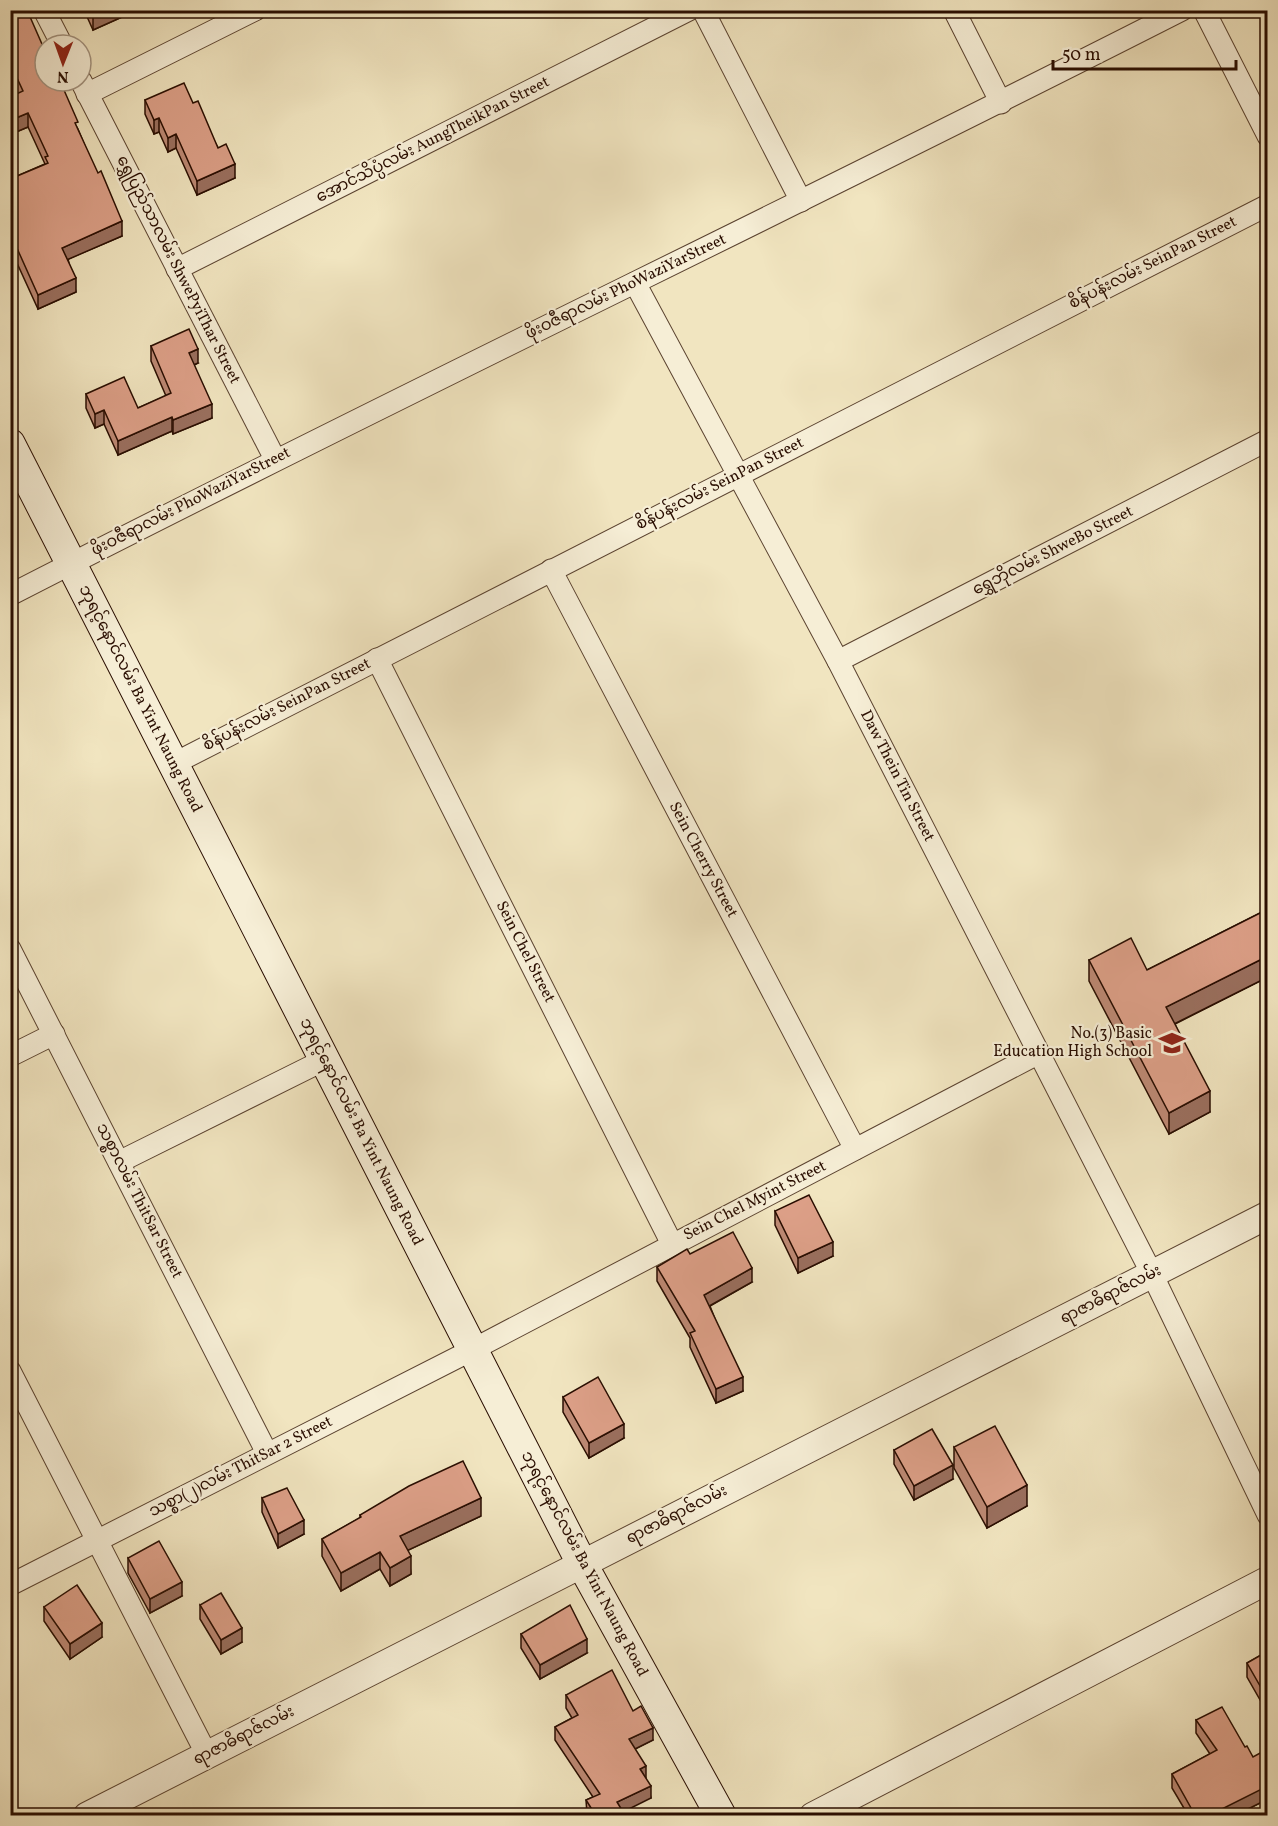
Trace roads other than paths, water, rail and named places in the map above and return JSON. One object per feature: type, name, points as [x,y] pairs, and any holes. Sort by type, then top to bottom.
[{"type":"main road","name":"ဘုရင့်နောင်လမ်း Ba Yint Naung Road","points":[[10,444],[582,1564],[721,1815]]},
{"type":"street","points":[[44,10],[56,33]]},
{"type":"street","points":[[93,84],[255,10]]},
{"type":"street","name":"အောင်သိပ္ပံလမ်း AungTheikPan Street","points":[[177,269],[689,10]]},
{"type":"street","points":[[703,10],[801,201]]},
{"type":"street","points":[[954,10],[1000,103]]},
{"type":"street","name":"ဖိုးဝဇီရာလမ်း PhoWaziYarStreet","points":[[10,594],[275,459],[1000,103],[1182,10]]},
{"type":"street","points":[[1204,10],[1268,136]]},
{"type":"street","name":"ရွှေပြည်သာလမ်း ShwePyiThar Street","points":[[87,93],[275,459]]},
{"type":"street","name":"စိန်ပန်းလမ်း SeinPan Street","points":[[173,764],[1268,205]]},
{"type":"street","name":"Daw Thein Tin Street","points":[[635,283],[838,661],[1152,1274],[1268,1515]]},
{"type":"street","name":"ရွှေဘိုလမ်း ShweBo Street","points":[[838,661],[1268,440]]},
{"type":"street","name":"Sein Cherry Street","points":[[551,570],[855,1149]]},
{"type":"street","name":"Sein Chel Street","points":[[378,659],[672,1244]]},
{"type":"street","name":"သစ္စာလမ်း ThitSar Street","points":[[10,950],[267,1453]]},
{"type":"street","points":[[10,1056],[54,1034]]},
{"type":"street","name":"Sein Chel Myint Street","points":[[472,1350],[1039,1053]]},
{"type":"street","points":[[119,1162],[324,1060]]},
{"type":"street","name":"ရာဇာဓိရာဇ်လမ်း","points":[[87,1815],[1268,1215]]},
{"type":"street","name":"သစ္စာ(၂)လမ်း ThitSar 2 Street","points":[[10,1585],[472,1350]]},
{"type":"street","points":[[10,1371],[207,1755]]},
{"type":"street","points":[[813,1815],[1268,1580]]},
{"type":"place","name":"No.(3) Basic Education High School","points":[[1172,1043]]}]
